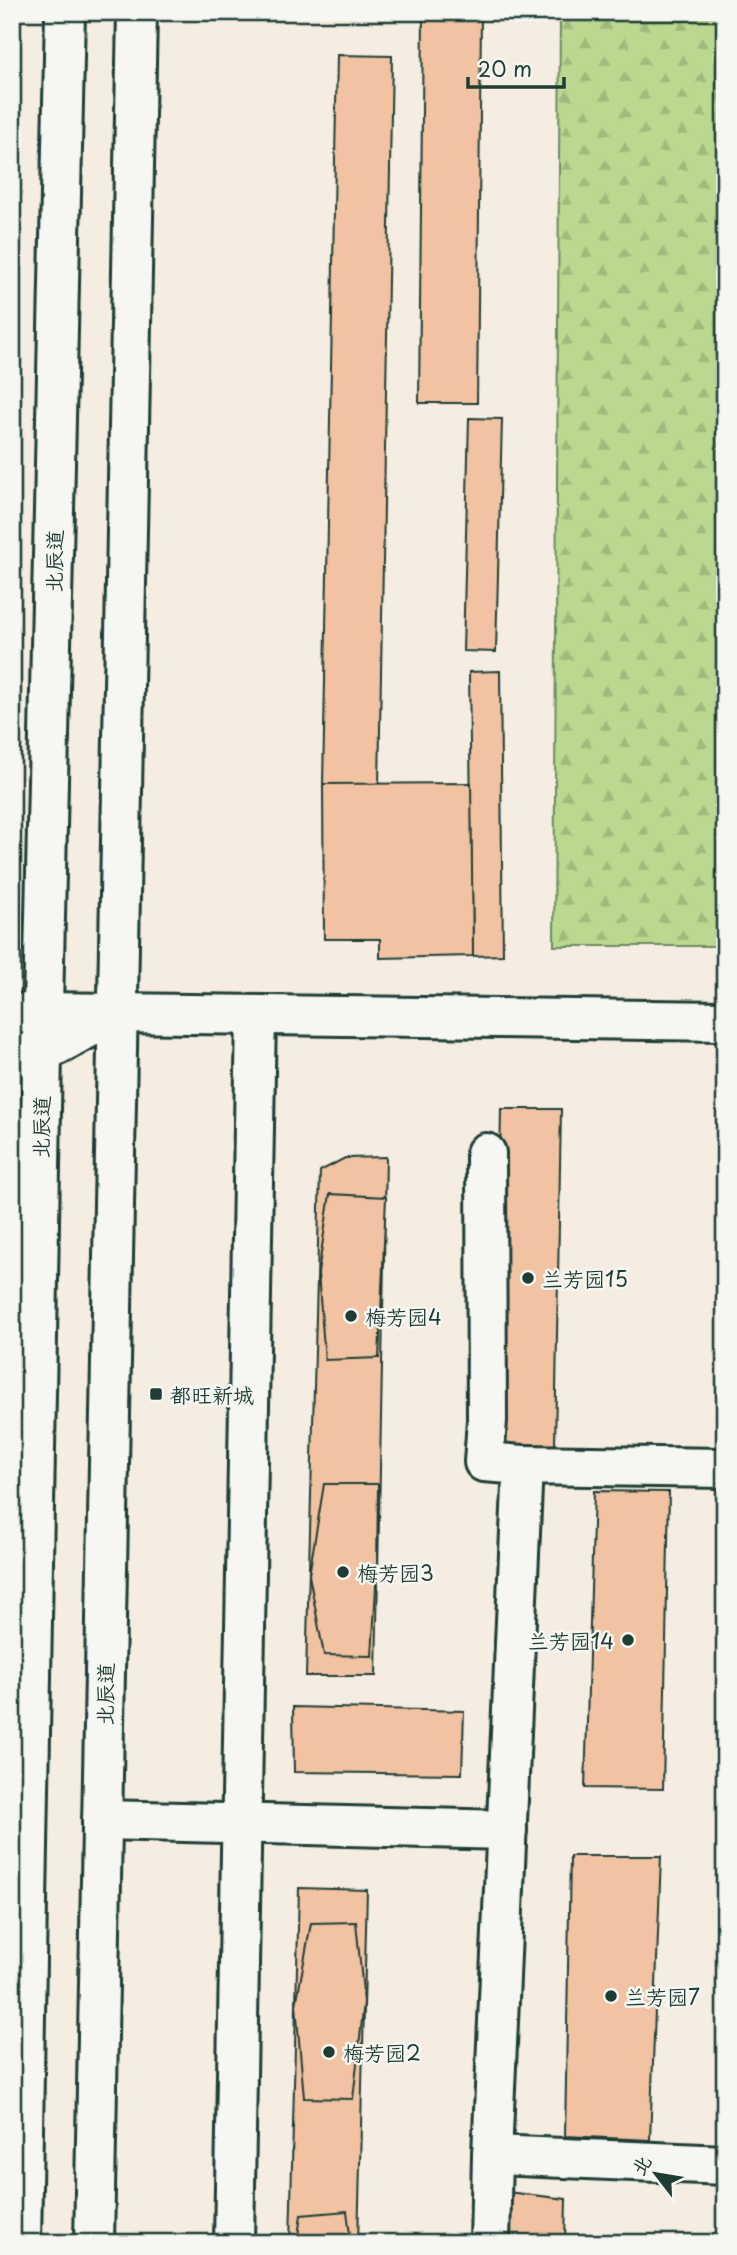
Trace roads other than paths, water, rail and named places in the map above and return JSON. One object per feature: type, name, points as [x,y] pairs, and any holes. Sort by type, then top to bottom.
[{"type":"main road","name":"北辰道","points":[[21,2243],[27,1013],[65,12]]},
{"type":"main road","name":"北辰道","points":[[94,2243],[137,12]]},
{"type":"main road","points":[[27,1013],[725,1021]]},
{"type":"main road","points":[[27,1054],[118,1013]]},
{"type":"main road","points":[[234,2243],[256,1015]]},
{"type":"main road","points":[[486,1153],[487,1420],[484,1462],[725,1468]]},
{"type":"main road","points":[[490,2243],[523,1465]]},
{"type":"main road","points":[[102,1820],[507,1830]]},
{"type":"main road","points":[[492,2155],[725,2165]]},
{"type":"place","name":"兰芳园15","points":[[528,1278]]},
{"type":"place","name":"梅芳园4","points":[[351,1316]]},
{"type":"place","name":"都旺新城","points":[[156,1394]]},
{"type":"place","name":"梅芳园3","points":[[343,1572]]},
{"type":"place","name":"兰芳园14","points":[[628,1640]]},
{"type":"place","name":"兰芳园7","points":[[611,1996]]},
{"type":"place","name":"梅芳园2","points":[[329,2052]]}]
